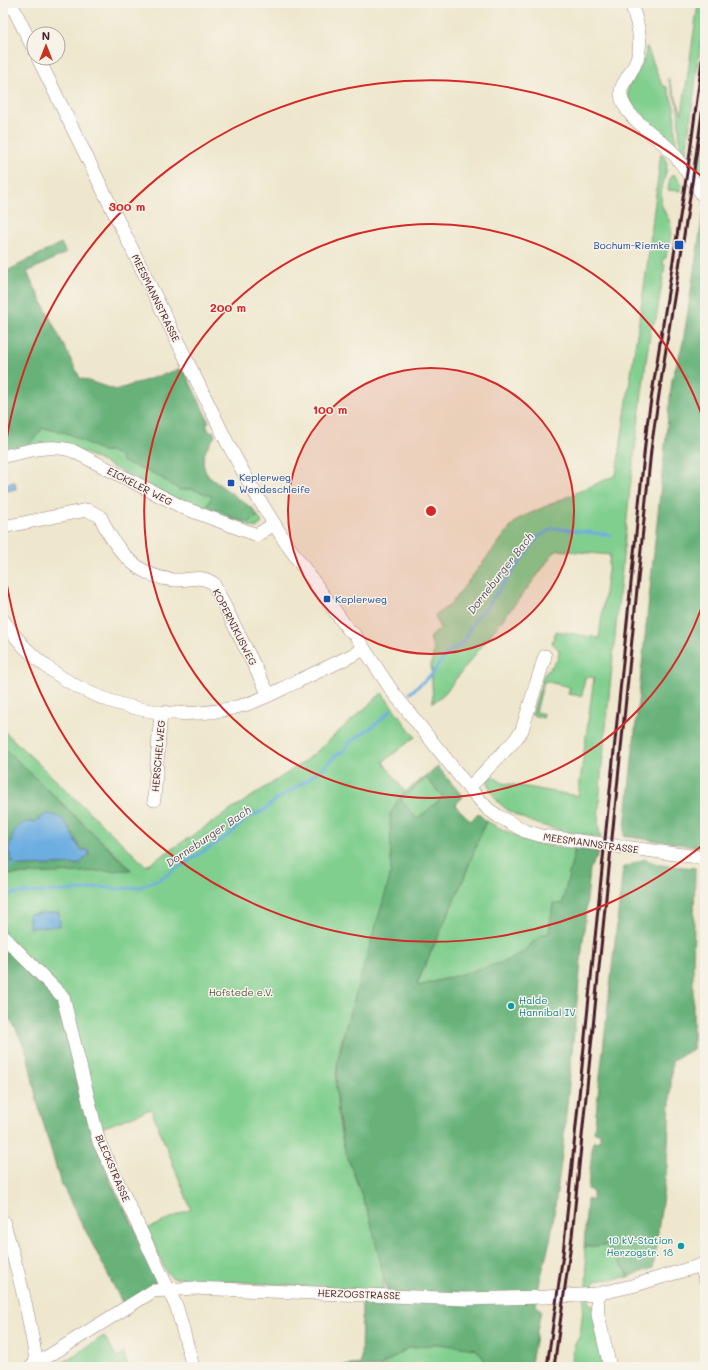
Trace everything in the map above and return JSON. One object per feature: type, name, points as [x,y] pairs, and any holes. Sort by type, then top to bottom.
[{"type":"street","points":[[11,3],[26,34]]},
{"type":"street","points":[[632,3],[640,28],[640,46],[635,66],[623,82],[620,94],[622,100],[632,116],[673,152],[705,199]]},
{"type":"street","name":"MEESMANNSTRASSE","points":[[42,66],[228,444],[286,543],[348,629],[355,635],[392,691],[469,788],[488,809],[525,831],[542,836],[705,858]]},
{"type":"street","name":"EICKELER WEG","points":[[3,456],[50,447],[62,447],[73,451],[184,508],[257,535],[278,529]]},
{"type":"street","name":"KOPERNIKUSWEG","points":[[3,527],[87,510],[100,516],[107,532],[127,560],[141,569],[157,576],[174,580],[204,578],[213,583],[269,695]]},
{"type":"street","points":[[3,620],[25,647],[52,671],[81,689],[110,701],[162,712],[215,711],[243,705],[269,695],[364,649]]},
{"type":"street","points":[[469,788],[515,740],[522,730],[527,718],[545,656]]},
{"type":"street","name":"HERSCHELWEG","points":[[154,800],[162,712]]},
{"type":"street","name":"BLECKSTRASSE","points":[[3,936],[63,997],[100,1142],[177,1308],[193,1367]]},
{"type":"street","points":[[3,1221],[12,1247],[27,1309],[35,1366]]},
{"type":"street","points":[[703,1264],[705,1279]]},
{"type":"street","name":"HERZOGSTRASSE","points":[[35,1366],[153,1291],[168,1289],[254,1290],[483,1300],[597,1294],[632,1286],[703,1264]]},
{"type":"street","points":[[597,1294],[598,1315],[610,1367]]},
{"type":"green space","points":[[705,3],[705,10],[686,154],[680,146],[678,106],[668,78],[682,114],[698,4]]},
{"type":"green space","points":[[646,47],[662,85],[667,87],[674,107],[676,148],[643,119],[635,110],[630,101],[628,93],[630,84],[643,62]]},
{"type":"green space","points":[[705,116],[705,178],[697,167]]},
{"type":"green space","points":[[661,153],[665,157],[667,166],[661,201],[663,210],[670,223],[671,235],[666,258],[664,258],[663,264],[665,265],[656,319],[651,328],[630,488],[601,776],[598,825],[601,838],[554,829],[520,817],[506,809],[495,799],[489,786],[488,775],[492,769],[492,776],[503,783],[578,796],[594,677],[585,677],[582,696],[568,694],[570,687],[544,681],[536,712],[544,714],[543,718],[532,715],[543,676],[558,659],[559,650],[552,643],[556,631],[599,638],[610,555],[559,550],[553,553],[540,572],[445,693],[433,703],[431,663],[434,651],[430,637],[440,629],[435,615],[449,606],[514,523],[520,518],[616,475],[647,267]]},
{"type":"green space","points":[[675,175],[682,185],[681,191],[668,190],[670,177]]},
{"type":"green space","points":[[703,213],[705,215],[705,848],[624,836],[672,380],[683,343]]},
{"type":"green space","points":[[61,243],[66,253],[27,272],[80,378],[116,390],[183,368],[209,422],[206,423],[209,432],[213,431],[215,436],[204,455],[203,460],[205,471],[209,477],[253,509],[258,516],[249,522],[235,519],[219,510],[211,510],[207,506],[212,496],[192,489],[180,490],[155,474],[123,462],[119,455],[109,451],[102,451],[67,433],[43,428],[25,449],[3,453],[3,387],[8,381],[7,373],[3,370],[3,273]]},
{"type":"green space","points":[[43,428],[67,433],[102,451],[109,451],[119,455],[138,468],[155,474],[180,490],[192,489],[213,496],[226,513],[237,520],[251,519],[258,516],[262,523],[256,528],[193,508],[83,452],[25,449]]},
{"type":"green space","name":"Hofstede e.V.","points":[[382,693],[415,737],[383,762],[405,792],[398,800],[394,851],[389,881],[343,1034],[337,1064],[336,1083],[339,1125],[345,1149],[370,1219],[381,1256],[383,1291],[173,1278],[166,1272],[147,1229],[191,1209],[151,1109],[102,1128],[3,936],[3,875],[131,869],[3,747],[3,730],[146,866],[307,760]]},
{"type":"green space","points":[[3,747],[131,870],[3,875]],"holes":[[[40,818],[66,823],[81,850],[87,850],[90,854],[79,864],[19,866],[27,822],[35,822]]]},
{"type":"green space","points":[[438,767],[463,797],[455,805],[471,821],[478,813],[486,821],[463,880],[417,983],[419,986],[504,962],[525,951],[540,935],[549,933],[553,903],[562,904],[575,849],[599,852],[590,869],[562,1155],[551,1236],[539,1285],[536,1306],[541,1310],[531,1362],[528,1367],[490,1367],[476,1349],[438,1344],[408,1348],[379,1367],[331,1367],[361,1364],[362,1301],[388,1295],[370,1218],[344,1147],[338,1111],[336,1085],[338,1060],[347,1023],[389,881],[391,867],[390,814],[398,800],[405,792]],"holes":[[[426,778],[443,797],[417,819],[401,800]]]},
{"type":"green space","points":[[426,778],[443,797],[417,819],[400,800]]},
{"type":"green space","points":[[486,821],[509,833],[538,844],[575,849],[562,904],[553,904],[549,933],[540,935],[525,951],[505,962],[420,986],[417,984],[463,880]]},
{"type":"green space","points":[[644,859],[661,865],[695,868],[693,1049],[672,1060],[667,1166],[653,1268],[627,1277],[627,1272],[606,1245],[584,1247],[587,1199],[593,1201],[593,1192],[588,1189],[593,1142],[600,1141],[600,1133],[594,1132],[623,868]]},
{"type":"green space","points":[[3,936],[63,997],[97,1142],[110,1181],[138,1234],[156,1279],[153,1291],[123,1304],[60,1181],[37,1101],[27,1053],[16,1029],[3,1009]]},
{"type":"green space","points":[[606,1245],[627,1272],[627,1277],[595,1281],[588,1304],[592,1304],[604,1367],[571,1367],[574,1346],[580,1335],[587,1275],[584,1247]]},
{"type":"green space","points":[[104,1336],[117,1358],[124,1354],[128,1367],[56,1367]]},
{"type":"green space","points":[[438,1343],[476,1349],[490,1367],[379,1367],[408,1348]]},
{"type":"water","points":[[15,482],[16,489],[3,492],[3,484]]},
{"type":"water","points":[[46,814],[54,815],[65,822],[81,850],[87,850],[90,854],[79,864],[19,866],[13,862],[8,851],[14,832],[20,825],[27,822],[35,822]]},
{"type":"water","points":[[59,912],[60,926],[29,928],[29,914]]},
{"type":"waterway","name":"Dorneburger Bach","points":[[410,693],[432,674],[447,653],[463,643],[475,619],[485,609],[538,537],[553,528],[611,535]]},
{"type":"waterway","name":"Dorneburger Bach","points":[[3,894],[88,890],[99,887],[118,889],[140,887],[162,878],[229,835],[249,817],[263,811],[276,800],[303,783],[328,764],[335,756],[344,751],[349,743],[375,725],[391,710]]},
{"type":"waterway","points":[[9,868],[19,862]]},
{"type":"railway","points":[[547,1367],[563,1254],[647,425],[689,160],[705,38]]},
{"type":"railway","points":[[554,1367],[572,1236],[651,450],[692,186],[704,98]]},
{"type":"place","name":"Bochum-Riemke","points":[[679,245]]},
{"type":"place","name":"Keplerweg Wendeschleife","points":[[231,483]]},
{"type":"place","name":"Keplerweg","points":[[327,599]]},
{"type":"place","name":"Halde Hannibal IV","points":[[511,1006]]},
{"type":"place","name":"10 kV-Station Herzogstr. 18","points":[[681,1246]]}]
